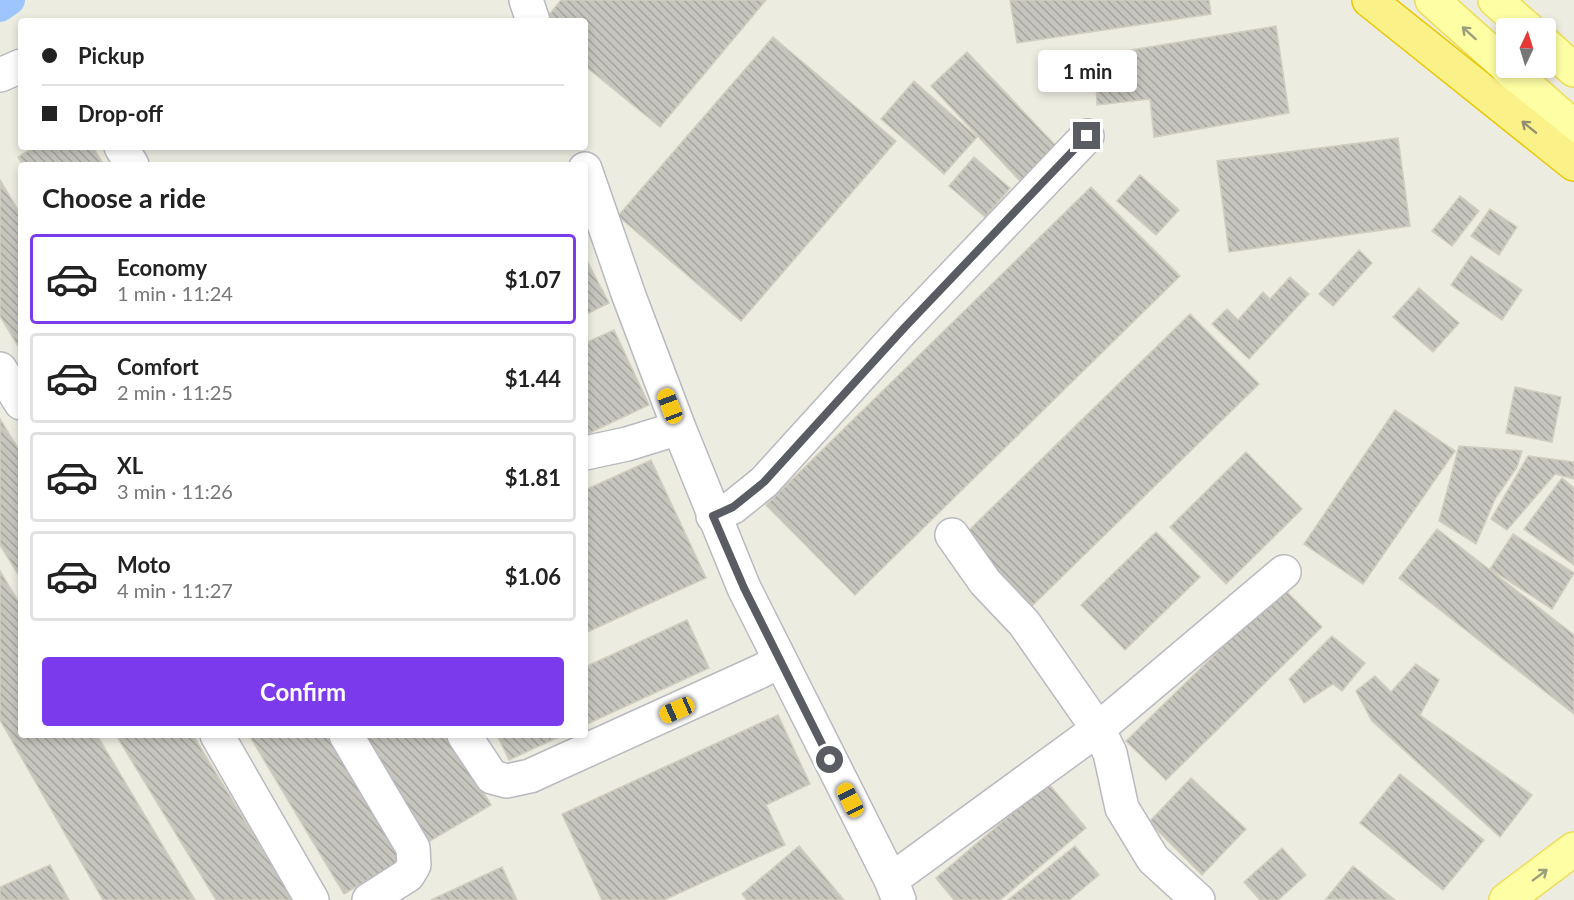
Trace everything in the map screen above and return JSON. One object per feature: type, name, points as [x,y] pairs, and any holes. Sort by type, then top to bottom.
[{"type":"highway","points":[[1369,0],[1574,164]]},
{"type":"main road","points":[[1432,0],[1496,57]]},
{"type":"main road","points":[[1495,0],[1516,18]]},
{"type":"main road","points":[[1556,54],[1574,70]]},
{"type":"main road","points":[[1519,78],[1574,127]]},
{"type":"main road","points":[[1506,900],[1574,849]]},
{"type":"street","points":[[526,0],[532,18]]},
{"type":"street","points":[[0,75],[18,67]]},
{"type":"street","points":[[713,516],[733,507],[764,482],[905,327],[1087,136]]},
{"type":"street","points":[[588,178],[679,428],[744,588],[895,890],[1098,729],[1284,572]]},
{"type":"street","points":[[0,369],[18,398]]},
{"type":"street","points":[[588,452],[627,444],[679,428]]},
{"type":"street","points":[[952,535],[985,582],[1024,623],[1098,729],[1110,753],[1122,808],[1153,859],[1198,900]]},
{"type":"street","points":[[466,738],[492,777],[507,781],[530,776],[780,661]]},
{"type":"street","points":[[219,738],[312,900]]},
{"type":"street","points":[[348,738],[413,848],[414,865],[408,875],[369,900]]},
{"type":"building","points":[[561,0],[766,0],[660,127],[588,68],[588,18],[546,18]]},
{"type":"building","points":[[1010,0],[1209,0],[1211,14],[1017,43]]},
{"type":"building","points":[[1276,26],[1289,113],[1154,137],[1150,99],[1097,105],[1095,56]]},
{"type":"building","points":[[773,37],[896,141],[741,321],[618,216]]},
{"type":"building","points":[[967,52],[1057,147],[1020,181],[931,86]]},
{"type":"building","points":[[914,81],[977,137],[944,174],[881,119]]},
{"type":"building","points":[[1398,138],[1410,226],[1229,252],[1217,161]]},
{"type":"building","points":[[29,150],[95,150],[102,162],[21,162],[18,157]]},
{"type":"building","points":[[974,157],[1010,188],[985,217],[949,186]]},
{"type":"building","points":[[1140,175],[1179,210],[1156,235],[1117,201]]},
{"type":"building","points":[[0,180],[18,210],[18,346],[0,316]]},
{"type":"building","points":[[1091,187],[1180,276],[855,595],[766,505]]},
{"type":"building","points":[[1460,196],[1479,211],[1452,246],[1432,231]]},
{"type":"building","points":[[1490,209],[1517,227],[1499,255],[1471,236]]},
{"type":"building","points":[[1359,250],[1372,263],[1333,306],[1319,294]]},
{"type":"building","points":[[1471,256],[1522,290],[1502,320],[1451,285]]},
{"type":"building","points":[[588,263],[609,303],[588,314]]},
{"type":"building","points":[[1290,277],[1309,294],[1249,359],[1212,324],[1227,309],[1238,320],[1263,292],[1270,299]]},
{"type":"building","points":[[1419,288],[1459,323],[1433,352],[1393,317]]},
{"type":"building","points":[[1190,314],[1259,384],[1032,606],[963,536]]},
{"type":"building","points":[[614,330],[649,405],[588,434],[588,342]]},
{"type":"building","points":[[1515,387],[1561,397],[1552,442],[1506,433]]},
{"type":"building","points":[[1395,410],[1455,451],[1363,584],[1304,544]]},
{"type":"building","points":[[0,419],[18,448],[18,574],[0,545]]},
{"type":"building","points":[[1459,446],[1522,451],[1517,467],[1495,499],[1476,544],[1439,521]]},
{"type":"building","points":[[1246,452],[1302,509],[1226,584],[1170,527]]},
{"type":"building","points":[[1528,456],[1574,462],[1574,479],[1555,474],[1507,530],[1491,519]]},
{"type":"building","points":[[651,460],[706,578],[588,632],[588,489]]},
{"type":"building","points":[[1562,478],[1574,488],[1574,565],[1524,529]]},
{"type":"building","points":[[1437,529],[1574,635],[1574,714],[1399,578]]},
{"type":"building","points":[[1156,532],[1200,577],[1125,650],[1081,605]]},
{"type":"building","points":[[1513,534],[1574,573],[1552,609],[1490,569]]},
{"type":"building","points":[[0,571],[18,601],[18,738],[99,738],[195,900],[103,900],[0,720]]},
{"type":"building","points":[[1283,588],[1322,627],[1166,780],[1126,741]]},
{"type":"building","points":[[687,620],[709,668],[588,724],[588,666]]},
{"type":"building","points":[[1332,636],[1365,663],[1342,691],[1333,684],[1304,703],[1289,679]]},
{"type":"building","points":[[1416,664],[1439,680],[1420,715],[1532,795],[1500,837],[1372,721],[1356,691],[1375,676],[1391,692]]},
{"type":"building","points":[[778,715],[810,784],[766,805],[785,845],[664,900],[602,900],[562,814]]},
{"type":"building","points":[[118,738],[195,738],[293,900],[216,900]]},
{"type":"building","points":[[251,738],[336,738],[407,857],[344,894]]},
{"type":"building","points":[[363,738],[451,738],[491,805],[425,844]]},
{"type":"building","points":[[498,738],[557,738],[509,760]]},
{"type":"building","points":[[1400,774],[1484,840],[1443,890],[1360,823]]},
{"type":"building","points":[[1191,778],[1246,829],[1202,875],[1149,822]]},
{"type":"building","points":[[1048,783],[1086,828],[1000,900],[954,900],[936,878]]},
{"type":"building","points":[[799,846],[844,900],[747,900],[742,894]]},
{"type":"building","points":[[1075,846],[1099,875],[1069,900],[1008,900]]},
{"type":"building","points":[[1282,848],[1306,875],[1278,900],[1260,900],[1244,882]]},
{"type":"building","points":[[50,865],[69,900],[0,900],[0,887]]},
{"type":"building","points":[[1353,866],[1395,900],[1326,899]]},
{"type":"building","points":[[502,867],[517,900],[431,900]]},
{"type":"waterway","points":[[0,7],[10,0]]},
{"type":"route","points":[[830,760],[744,588],[713,516],[733,507],[764,482],[905,327],[1087,136]]}]
